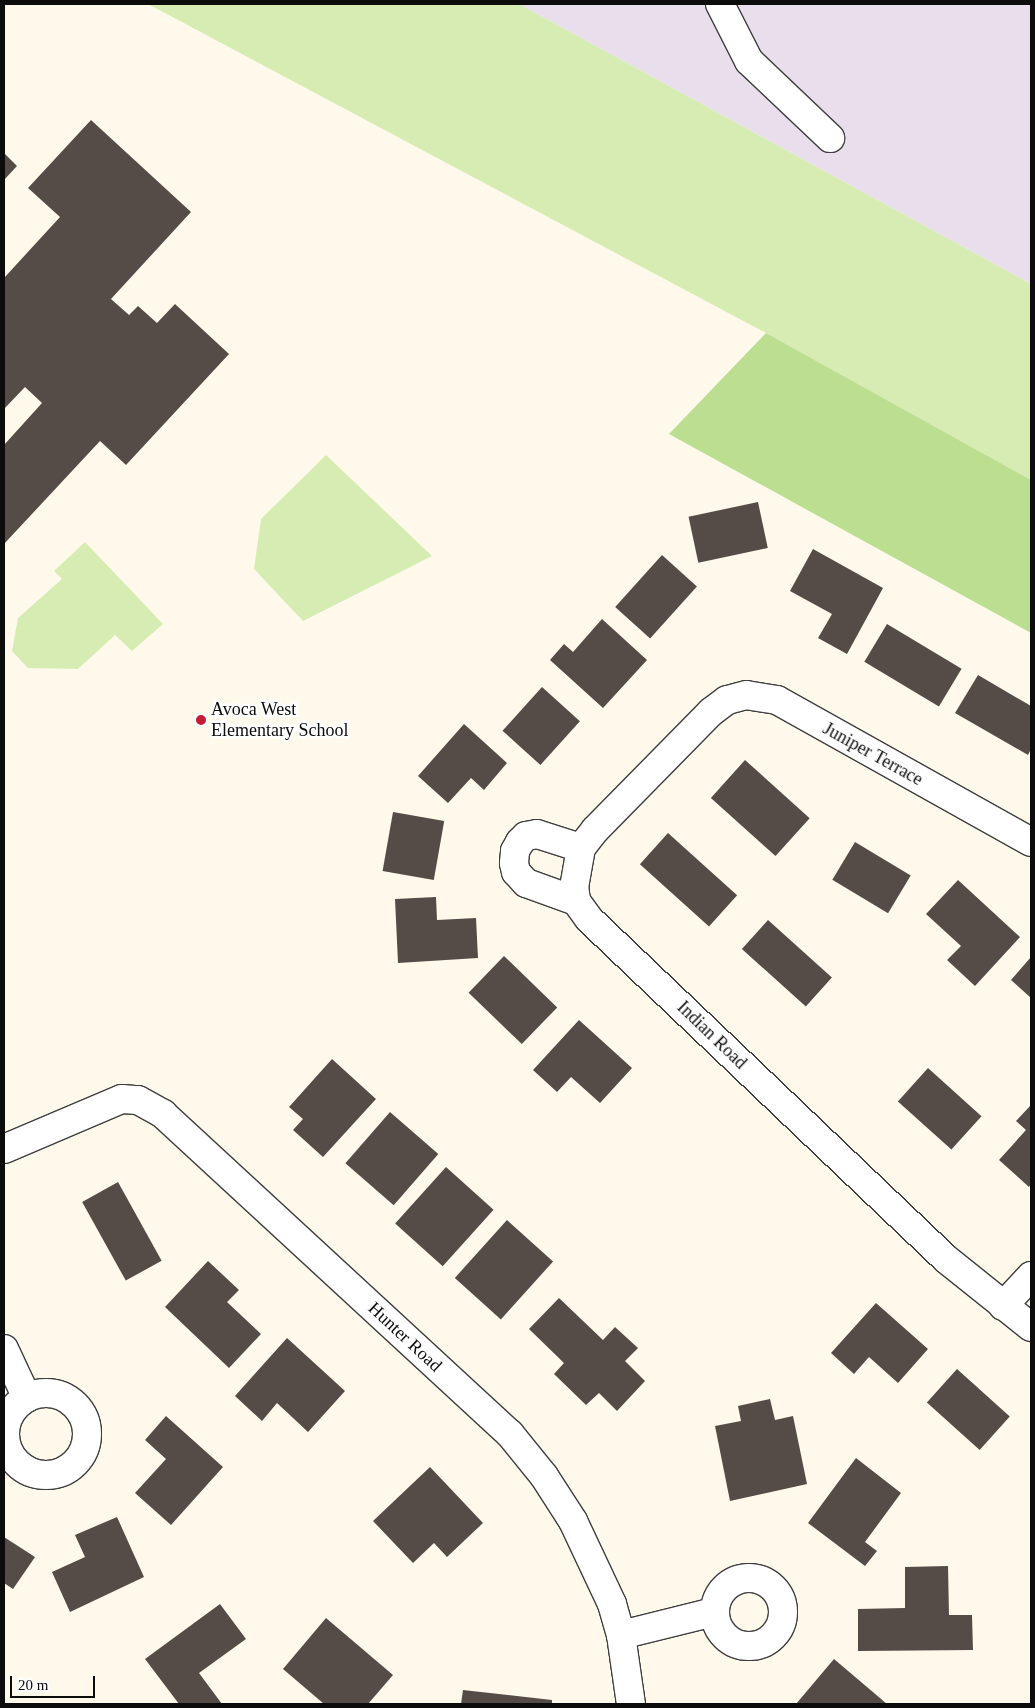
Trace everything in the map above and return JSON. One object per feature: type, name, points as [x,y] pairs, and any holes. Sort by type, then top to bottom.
[{"type":"street","points":[[720,4],[749,61],[830,138]]},
{"type":"street","name":"Juniper Terrace","points":[[581,848],[711,712],[727,700],[746,695],[777,700],[1031,842]]},
{"type":"street","points":[[537,834],[581,848],[576,867],[576,901],[526,883],[516,872],[514,863],[515,851],[526,836],[537,834]]},
{"type":"street","name":"Indian Road","points":[[576,901],[589,919],[925,1239],[1003,1306],[1031,1327]]},
{"type":"street","name":"Hunter Road","points":[[4,1149],[122,1100],[138,1100],[163,1114],[510,1434],[544,1476],[574,1521],[612,1604],[621,1635],[631,1704]]},
{"type":"street","points":[[1003,1306],[1031,1276]]},
{"type":"street","points":[[4,1349],[28,1398]]},
{"type":"street","points":[[621,1635],[714,1612]]},
{"type":"shaded area","points":[[519,4],[1031,4],[1031,284]]},
{"type":"green space","points":[[148,4],[519,4],[1031,284],[1031,480],[766,333]]},
{"type":"green space","points":[[766,333],[1031,480],[1031,633],[669,434]]},
{"type":"green space","points":[[326,455],[432,556],[303,621],[254,569],[261,519]]},
{"type":"green space","points":[[85,542],[163,624],[132,651],[115,635],[78,669],[28,668],[12,651],[18,618],[62,579],[54,571]]},
{"type":"building","points":[[91,120],[191,212],[111,299],[129,315],[138,306],[157,323],[175,304],[229,354],[126,465],[100,441],[4,544],[4,445],[42,403],[25,387],[4,409],[4,278],[60,217],[28,188]]},
{"type":"building","points":[[4,153],[17,166],[4,180]]},
{"type":"building","points":[[758,502],[768,548],[698,563],[689,517]]},
{"type":"building","points":[[813,549],[883,588],[847,654],[818,638],[832,614],[790,591]]},
{"type":"building","points":[[662,555],[697,586],[650,638],[615,607]]},
{"type":"building","points":[[602,619],[647,660],[603,708],[550,660],[564,644],[573,652]]},
{"type":"building","points":[[887,624],[962,669],[939,707],[864,662]]},
{"type":"building","points":[[978,675],[1031,706],[1031,749],[1028,755],[955,713]]},
{"type":"building","points":[[542,687],[580,721],[540,765],[503,731]]},
{"type":"building","points":[[464,724],[507,763],[484,790],[471,778],[448,803],[418,776]]},
{"type":"building","points":[[745,760],[810,818],[776,856],[711,798]]},
{"type":"building","points":[[393,812],[444,821],[434,880],[383,871]]},
{"type":"building","points":[[668,833],[737,895],[709,926],[640,864]]},
{"type":"building","points":[[855,842],[911,875],[888,913],[832,880]]},
{"type":"building","points":[[958,880],[1020,937],[975,986],[947,960],[961,946],[926,914]]},
{"type":"building","points":[[436,897],[437,920],[476,918],[478,958],[398,963],[395,899]]},
{"type":"building","points":[[768,920],[832,978],[806,1007],[742,949]]},
{"type":"building","points":[[504,956],[557,1007],[522,1044],[469,993]]},
{"type":"building","points":[[1031,957],[1031,998],[1011,980]]},
{"type":"building","points":[[579,1020],[632,1068],[600,1103],[571,1077],[557,1092],[533,1070]]},
{"type":"building","points":[[332,1059],[376,1099],[323,1157],[293,1130],[303,1119],[289,1107]]},
{"type":"building","points":[[928,1068],[982,1116],[951,1150],[898,1101]]},
{"type":"building","points":[[1030,1106],[1031,1184],[1029,1187],[999,1160],[1026,1130],[1016,1121]]},
{"type":"building","points":[[390,1112],[438,1154],[394,1205],[345,1163]]},
{"type":"building","points":[[446,1167],[494,1210],[443,1266],[395,1223]]},
{"type":"building","points":[[118,1182],[162,1261],[126,1281],[82,1202]]},
{"type":"building","points":[[507,1220],[553,1261],[501,1319],[455,1278]]},
{"type":"building","points":[[208,1261],[239,1290],[227,1302],[261,1334],[229,1368],[165,1307]]},
{"type":"building","points":[[559,1298],[603,1340],[615,1327],[638,1348],[625,1361],[645,1381],[617,1411],[599,1393],[586,1405],[554,1374],[564,1363],[529,1329]]},
{"type":"building","points":[[876,1303],[928,1349],[898,1383],[869,1357],[854,1374],[831,1353]]},
{"type":"building","points":[[287,1338],[345,1391],[308,1432],[277,1403],[262,1421],[235,1396]]},
{"type":"building","points":[[957,1369],[1010,1417],[980,1450],[927,1402]]},
{"type":"building","points":[[770,1399],[775,1420],[793,1416],[807,1484],[730,1501],[715,1426],[741,1421],[738,1406]]},
{"type":"building","points":[[166,1416],[223,1467],[171,1525],[135,1493],[166,1459],[145,1440]]},
{"type":"building","points":[[856,1458],[901,1493],[865,1542],[877,1551],[865,1566],[808,1523]]},
{"type":"building","points":[[430,1467],[483,1523],[447,1557],[434,1543],[413,1563],[373,1521]]},
{"type":"building","points":[[117,1517],[144,1577],[70,1612],[52,1572],[85,1557],[75,1535]]},
{"type":"building","points":[[4,1537],[35,1557],[13,1589],[4,1583]]},
{"type":"building","points":[[948,1566],[949,1615],[972,1615],[973,1650],[858,1651],[858,1609],[905,1608],[905,1567]]},
{"type":"building","points":[[220,1604],[246,1639],[199,1673],[222,1704],[179,1704],[145,1659]]},
{"type":"building","points":[[326,1618],[393,1675],[368,1704],[324,1704],[283,1669]]},
{"type":"building","points":[[834,1659],[887,1704],[796,1704]]},
{"type":"building","points":[[463,1690],[552,1700],[552,1704],[461,1704]]},
{"type":"place","name":"Avoca West Elementary School","points":[[201,720]]}]
